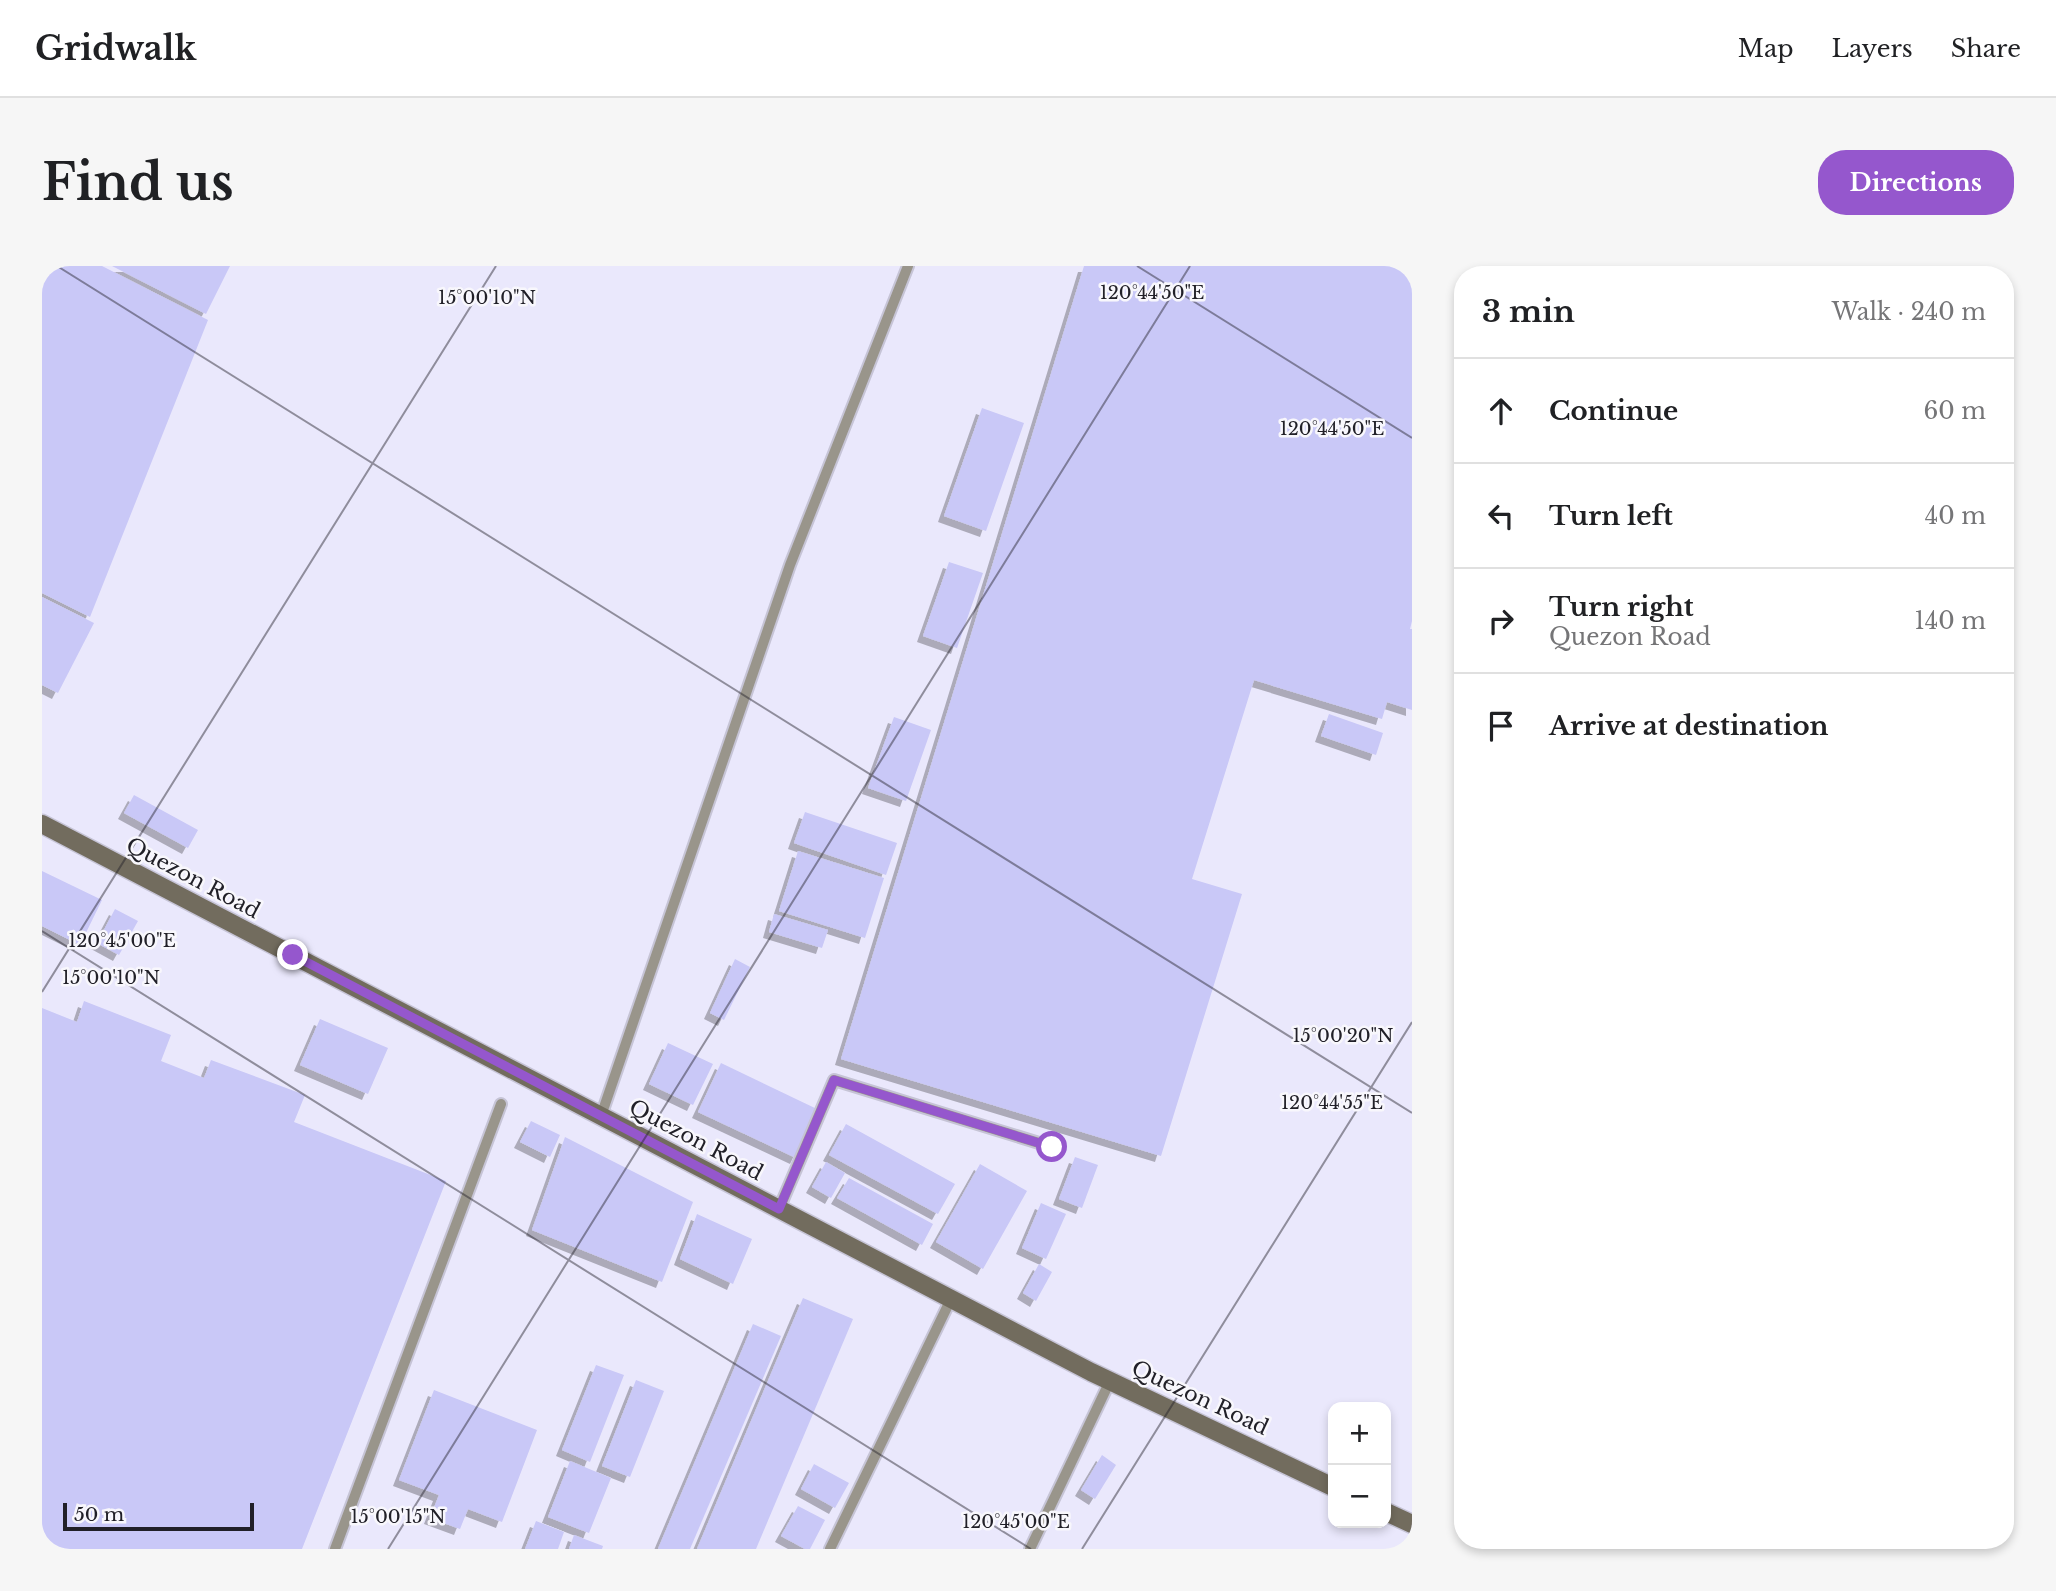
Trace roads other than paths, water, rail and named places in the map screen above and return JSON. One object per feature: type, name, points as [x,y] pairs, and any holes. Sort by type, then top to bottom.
[{"type":"main road","name":"Quezon Road","points":[[42,824],[1110,1381],[1328,1485]]},
{"type":"main road","points":[[1391,1514],[1412,1524]]},
{"type":"lane","points":[[601,1116],[790,565],[908,266]]},
{"type":"lane","points":[[779,1209],[834,1080],[1052,1147]]},
{"type":"lane","points":[[335,1549],[501,1104]]},
{"type":"lane","points":[[830,1549],[951,1299]]},
{"type":"lane","points":[[1030,1549],[1110,1381]]}]
